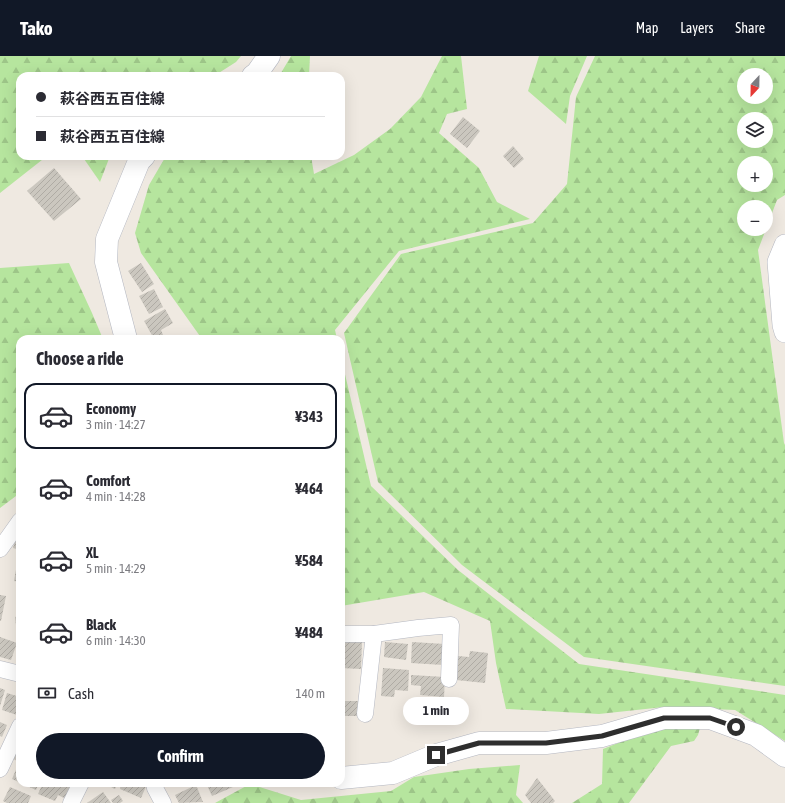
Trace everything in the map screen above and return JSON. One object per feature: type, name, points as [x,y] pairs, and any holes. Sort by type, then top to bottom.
[{"type":"main road","points":[[258,72],[269,56]]},
{"type":"main road","points":[[125,335],[106,262],[107,239],[140,160]]},
{"type":"main road","points":[[345,778],[393,773],[436,755],[479,743],[546,743],[602,736],[664,718],[710,718],[756,735],[785,756]]},
{"type":"street","points":[[785,245],[778,262],[783,325],[785,332]]},
{"type":"street","points":[[0,549],[16,527]]},
{"type":"street","points":[[345,634],[374,634],[451,625],[448,679]]},
{"type":"street","points":[[365,714],[374,634]]},
{"type":"street","points":[[0,669],[16,673]]},
{"type":"street","points":[[0,769],[16,735]]},
{"type":"street","points":[[71,803],[79,787]]},
{"type":"street","points":[[155,787],[163,803]]},
{"type":"green space","points":[[0,56],[241,56],[236,62],[220,72],[16,72],[16,160],[42,160],[0,193]]},
{"type":"green space","points":[[291,56],[310,56],[309,72],[282,72]]},
{"type":"green space","points":[[442,56],[461,56],[467,109],[447,114],[439,133],[479,168],[497,202],[530,219],[399,251],[335,330],[336,335],[199,335],[141,253],[135,233],[149,185],[164,160],[312,160],[314,174],[354,155],[390,129],[421,97]]},
{"type":"green space","points":[[539,56],[587,56],[570,96],[566,124],[528,91]]},
{"type":"green space","points":[[595,56],[785,56],[785,195],[777,200],[773,211],[773,200],[737,200],[737,236],[763,236],[758,250],[785,445],[785,686],[584,657],[462,565],[378,482],[344,333],[401,254],[533,223],[567,184],[576,97]]},
{"type":"green space","points":[[85,160],[108,160],[100,182]]},
{"type":"green space","points":[[69,263],[101,335],[16,335],[16,496],[0,508],[0,268]]},
{"type":"green space","points":[[345,374],[371,486],[458,570],[579,664],[785,695],[785,741],[735,710],[664,707],[599,714],[506,709],[496,663],[490,621],[424,592],[345,605]]},
{"type":"green space","points":[[663,725],[700,728],[694,741],[671,746],[629,803],[572,803],[602,784],[603,749]]},
{"type":"green space","points":[[520,765],[516,795],[523,803],[215,803],[244,787],[260,787],[301,800],[391,791],[414,777],[469,769]]},
{"type":"building","points":[[463,117],[480,131],[467,148],[450,134]]},
{"type":"building","points":[[513,146],[524,159],[514,168],[503,156]]},
{"type":"building","points":[[54,168],[81,199],[54,221],[27,191]]},
{"type":"building","points":[[141,263],[154,284],[142,292],[128,271]]},
{"type":"building","points":[[154,289],[163,307],[149,314],[139,296]]},
{"type":"building","points":[[165,309],[173,323],[161,330],[163,335],[152,335],[144,321]]},
{"type":"building","points":[[16,538],[16,549],[13,548]]},
{"type":"building","points":[[16,570],[16,581],[14,581]]},
{"type":"building","points":[[0,595],[6,596],[1,621],[0,621]]},
{"type":"building","points":[[0,637],[16,643],[11,660],[0,657]]},
{"type":"building","points":[[345,642],[362,642],[361,669],[345,668]]},
{"type":"building","points":[[385,642],[408,644],[406,660],[384,657]]},
{"type":"building","points":[[412,642],[445,644],[443,665],[411,663]]},
{"type":"building","points":[[470,651],[488,653],[485,683],[456,680],[458,656],[469,657]]},
{"type":"building","points":[[383,668],[409,670],[408,691],[395,690],[394,697],[381,696]]},
{"type":"building","points":[[411,675],[445,677],[444,697],[420,695],[421,686],[411,685]]},
{"type":"building","points":[[0,688],[5,690],[0,706]]},
{"type":"building","points":[[7,693],[16,696],[16,715],[2,710]]},
{"type":"building","points":[[345,701],[359,701],[359,716],[345,716]]},
{"type":"building","points":[[0,722],[7,725],[2,737],[0,736]]},
{"type":"building","points":[[16,752],[16,760],[13,759]]},
{"type":"building","points":[[16,770],[16,781],[12,779]]},
{"type":"building","points":[[537,778],[555,801],[553,803],[531,803],[525,795]]},
{"type":"building","points":[[10,787],[31,796],[28,803],[7,803],[3,801]]},
{"type":"building","points":[[30,787],[37,787],[36,790]]},
{"type":"building","points":[[41,787],[72,787],[66,799],[58,795],[55,801],[38,794]]},
{"type":"building","points":[[121,787],[146,787],[141,798],[120,789]]},
{"type":"building","points":[[192,787],[197,787],[203,802],[179,803],[175,795]]},
{"type":"building","points":[[208,787],[233,787],[212,796]]},
{"type":"building","points":[[103,792],[111,803],[87,803]]},
{"type":"building","points":[[119,795],[123,801],[120,803],[113,803],[111,800]]},
{"type":"route","points":[[436,755],[479,743],[546,743],[602,736],[664,718],[710,718],[736,727]]}]
